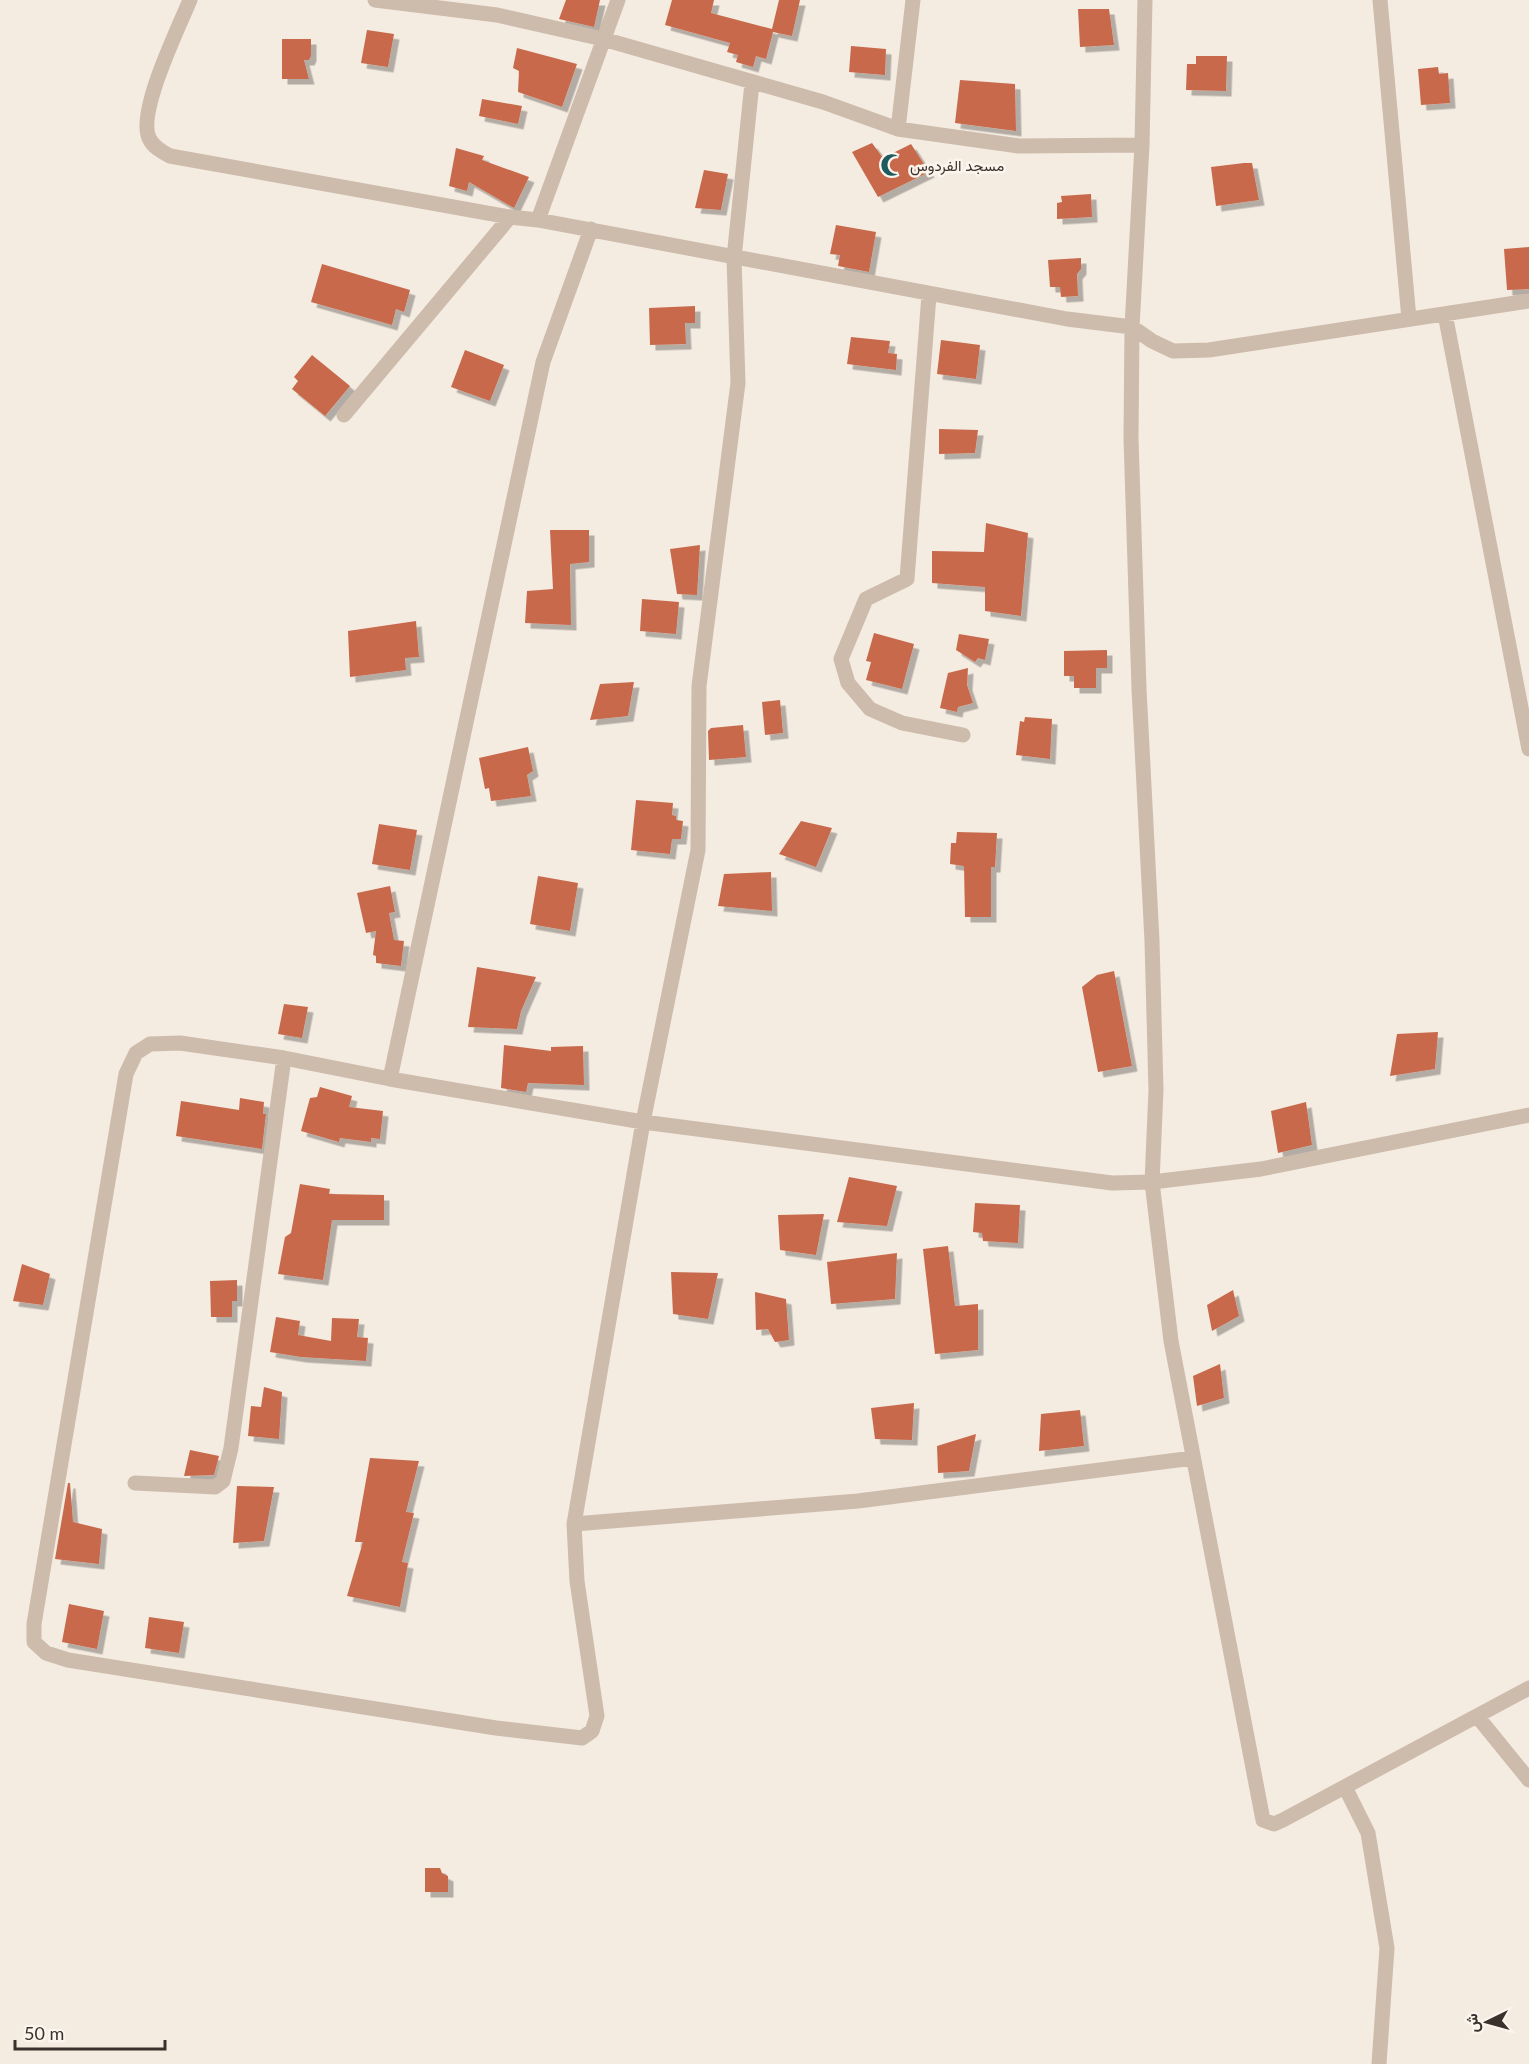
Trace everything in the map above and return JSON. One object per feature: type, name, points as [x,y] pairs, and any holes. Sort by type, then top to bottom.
[{"type":"street","points":[[190,0],[150,102],[147,122],[149,137],[158,149],[170,156],[510,217],[591,229],[929,295],[1067,319],[1132,327],[1152,341],[1173,351],[1209,350],[1529,301]]},
{"type":"street","points":[[375,0],[497,15],[603,39],[823,102],[898,129],[1019,146],[1142,144]]},
{"type":"street","points":[[538,220],[618,0]]},
{"type":"street","points":[[898,129],[913,0]]},
{"type":"street","points":[[1145,0],[1142,144],[1132,327],[1131,450],[1156,1090],[1152,1182],[1171,1341],[1263,1820],[1274,1824],[1529,1688]]},
{"type":"street","points":[[1380,0],[1409,319]]},
{"type":"street","points":[[752,83],[734,258],[738,382],[699,686],[698,850],[643,1122],[574,1524],[577,1581],[597,1716],[592,1731],[582,1738],[496,1728],[68,1660],[46,1653],[34,1642],[34,1624],[126,1074],[136,1053],[150,1044],[180,1043],[284,1058],[390,1079],[643,1122],[1112,1183],[1152,1182],[1262,1169],[1529,1115]]},
{"type":"street","points":[[344,415],[510,217]]},
{"type":"street","points":[[390,1079],[543,362],[591,229]]},
{"type":"street","points":[[929,295],[907,579],[866,599],[842,659],[848,683],[870,710],[902,723],[963,735]]},
{"type":"street","points":[[1445,314],[1529,749]]},
{"type":"street","points":[[135,1483],[215,1487],[223,1481],[231,1448],[284,1058]]},
{"type":"street","points":[[574,1524],[858,1501],[1193,1458]]},
{"type":"street","points":[[1477,1716],[1529,1780]]},
{"type":"street","points":[[1345,1787],[1368,1833],[1387,1948],[1379,2064]]},
{"type":"building","points":[[566,0],[600,0],[594,27],[559,19]]},
{"type":"building","points":[[672,0],[714,0],[711,13],[772,29],[779,0],[800,0],[792,36],[773,32],[766,59],[756,56],[753,67],[736,62],[738,55],[727,52],[730,43],[665,25]]},
{"type":"building","points":[[1078,9],[1109,9],[1114,45],[1080,47]]},
{"type":"building","points":[[367,30],[394,34],[388,67],[361,63]]},
{"type":"building","points":[[282,39],[311,39],[311,56],[309,60],[304,60],[309,79],[282,79]]},
{"type":"building","points":[[851,46],[886,49],[885,75],[849,72]]},
{"type":"building","points":[[517,48],[577,64],[562,107],[518,92],[519,71],[513,68]]},
{"type":"building","points":[[1196,56],[1227,56],[1226,91],[1186,90],[1187,64],[1196,64]]},
{"type":"building","points":[[1438,67],[1439,74],[1448,73],[1450,103],[1421,105],[1418,69]]},
{"type":"building","points":[[960,80],[1015,84],[1016,131],[955,123]]},
{"type":"building","points":[[482,99],[522,106],[518,124],[479,116]]},
{"type":"building","name":"مسجد الفردوس","points":[[872,143],[883,158],[911,144],[929,172],[878,197],[852,152]]},
{"type":"building","points":[[456,148],[484,156],[482,160],[529,177],[514,208],[469,182],[467,191],[449,186]]},
{"type":"building","points":[[1252,163],[1259,200],[1216,206],[1211,167]]},
{"type":"building","points":[[704,170],[728,174],[721,210],[695,208]]},
{"type":"building","points":[[1091,194],[1092,217],[1057,219],[1057,203],[1062,202],[1061,196]]},
{"type":"building","points":[[836,225],[876,232],[869,272],[838,266],[840,255],[830,254]]},
{"type":"building","points":[[1529,247],[1529,289],[1507,290],[1504,249]]},
{"type":"building","points":[[1081,258],[1081,269],[1077,274],[1078,296],[1061,297],[1060,287],[1050,287],[1048,260]]},
{"type":"building","points":[[322,264],[410,290],[404,312],[396,309],[392,325],[311,302]]},
{"type":"building","points":[[695,306],[695,323],[685,323],[686,344],[650,345],[649,308]]},
{"type":"building","points":[[851,337],[890,341],[888,353],[897,354],[896,370],[847,364]]},
{"type":"building","points":[[941,340],[980,345],[976,379],[937,374]]},
{"type":"building","points":[[465,350],[504,365],[490,401],[451,387]]},
{"type":"building","points":[[312,355],[350,386],[325,416],[292,389],[298,381],[294,377]]},
{"type":"building","points":[[939,429],[978,430],[975,453],[939,454]]},
{"type":"building","points":[[986,523],[1028,533],[1021,616],[985,611],[985,587],[932,583],[932,551],[984,552]]},
{"type":"building","points":[[550,530],[589,530],[589,562],[570,564],[571,625],[525,623],[527,591],[553,589]]},
{"type":"building","points":[[700,545],[697,595],[677,594],[670,549]]},
{"type":"building","points":[[642,599],[679,602],[676,634],[640,631]]},
{"type":"building","points":[[416,621],[419,657],[405,658],[406,670],[350,677],[348,631]]},
{"type":"building","points":[[874,633],[914,644],[902,689],[866,680],[871,662],[866,661]]},
{"type":"building","points":[[959,634],[989,639],[985,660],[978,658],[975,662],[956,650]]},
{"type":"building","points":[[1107,650],[1107,668],[1096,668],[1096,688],[1074,688],[1074,676],[1064,676],[1064,651]]},
{"type":"building","points":[[968,668],[967,685],[973,703],[958,707],[957,712],[940,708],[948,673]]},
{"type":"building","points":[[634,682],[628,716],[590,720],[600,684]]},
{"type":"building","points":[[780,700],[783,733],[765,735],[762,702]]},
{"type":"building","points":[[1025,717],[1052,719],[1050,759],[1016,755],[1020,721],[1024,722]]},
{"type":"building","points":[[743,725],[746,757],[709,760],[708,731],[711,728]]},
{"type":"building","points":[[528,747],[533,771],[527,775],[531,796],[491,801],[489,788],[485,789],[479,758]]},
{"type":"building","points":[[636,800],[673,803],[672,815],[676,816],[676,820],[683,821],[681,839],[672,839],[670,854],[631,850]]},
{"type":"building","points":[[801,821],[832,828],[816,867],[779,854]]},
{"type":"building","points":[[379,824],[417,830],[410,870],[372,864]]},
{"type":"building","points":[[957,832],[997,833],[995,867],[991,867],[991,917],[965,917],[964,866],[950,864],[951,843],[956,843]]},
{"type":"building","points":[[771,872],[772,911],[718,906],[724,874]]},
{"type":"building","points":[[538,876],[578,883],[570,931],[530,924]]},
{"type":"building","points":[[390,886],[395,912],[389,913],[394,940],[404,941],[401,966],[376,963],[376,956],[373,955],[376,931],[366,933],[357,893]]},
{"type":"building","points":[[477,967],[536,977],[521,1011],[517,1029],[468,1027]]},
{"type":"building","points":[[1114,971],[1132,1066],[1098,1072],[1082,987],[1097,975]]},
{"type":"building","points":[[284,1004],[308,1007],[302,1038],[278,1034]]},
{"type":"building","points":[[1438,1032],[1435,1069],[1390,1076],[1397,1034]]},
{"type":"building","points":[[504,1045],[551,1051],[551,1047],[583,1046],[584,1085],[528,1083],[526,1092],[501,1088]]},
{"type":"building","points":[[320,1087],[352,1096],[349,1107],[383,1111],[380,1139],[371,1138],[371,1142],[340,1138],[339,1142],[301,1131],[310,1098],[317,1097]]},
{"type":"building","points":[[240,1098],[264,1102],[263,1114],[266,1114],[262,1149],[176,1136],[181,1101],[239,1110]]},
{"type":"building","points":[[1306,1102],[1312,1145],[1278,1153],[1271,1111]]},
{"type":"building","points":[[849,1177],[897,1186],[887,1226],[837,1222]]},
{"type":"building","points":[[300,1184],[330,1189],[329,1194],[384,1195],[384,1220],[332,1220],[323,1280],[278,1274],[285,1237],[291,1233]]},
{"type":"building","points":[[975,1203],[1020,1205],[1018,1243],[983,1241],[982,1233],[973,1232]]},
{"type":"building","points":[[824,1214],[816,1255],[780,1250],[778,1215]]},
{"type":"building","points":[[948,1246],[955,1306],[978,1304],[978,1350],[935,1354],[923,1249]]},
{"type":"building","points":[[897,1253],[895,1299],[831,1304],[827,1262]]},
{"type":"building","points":[[22,1264],[50,1274],[43,1305],[13,1301]]},
{"type":"building","points":[[671,1272],[718,1273],[708,1319],[673,1314]]},
{"type":"building","points":[[237,1280],[237,1301],[232,1301],[232,1317],[211,1317],[210,1281]]},
{"type":"building","points":[[1233,1290],[1239,1316],[1212,1331],[1207,1305]]},
{"type":"building","points":[[755,1292],[786,1299],[789,1340],[775,1342],[768,1329],[756,1330]]},
{"type":"building","points":[[276,1317],[300,1321],[298,1335],[331,1341],[332,1318],[359,1319],[357,1337],[368,1338],[366,1361],[301,1357],[270,1352]]},
{"type":"building","points":[[1220,1364],[1224,1398],[1197,1406],[1193,1376]]},
{"type":"building","points":[[264,1387],[282,1392],[279,1439],[248,1436],[251,1406],[261,1407]]},
{"type":"building","points":[[914,1403],[912,1440],[875,1439],[871,1408]]},
{"type":"building","points":[[1080,1410],[1084,1446],[1039,1451],[1041,1414]]},
{"type":"building","points":[[976,1434],[969,1471],[938,1473],[937,1446]]},
{"type":"building","points":[[190,1450],[219,1456],[214,1475],[184,1476]]},
{"type":"building","points":[[370,1458],[419,1461],[406,1512],[414,1513],[402,1562],[408,1563],[400,1607],[347,1596],[363,1542],[355,1542]]},
{"type":"building","points":[[68,1483],[70,1483],[73,1522],[102,1529],[99,1564],[55,1559]]},
{"type":"building","points":[[237,1486],[274,1487],[264,1541],[233,1543]]},
{"type":"building","points":[[69,1604],[104,1611],[97,1649],[62,1642]]},
{"type":"building","points":[[149,1617],[184,1622],[179,1653],[145,1648]]},
{"type":"building","points":[[425,1868],[440,1868],[442,1873],[448,1876],[448,1892],[425,1892]]},
{"type":"place","name":"مسجد الفردوس","points":[[892,165]]}]
